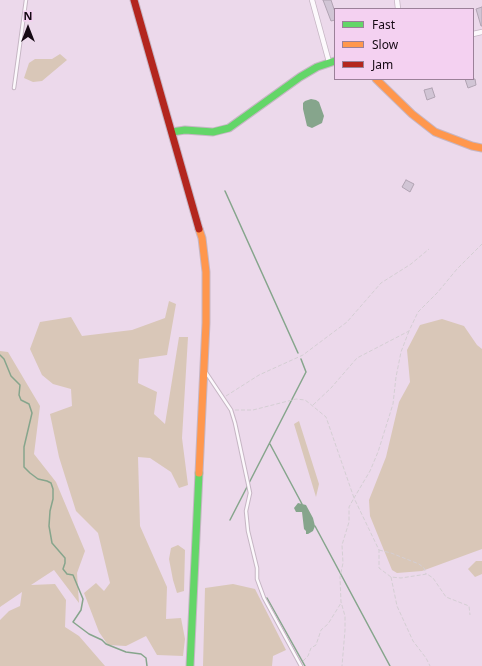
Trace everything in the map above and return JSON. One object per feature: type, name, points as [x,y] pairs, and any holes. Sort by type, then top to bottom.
[{"type":"main road","points":[[134,0],[202,238],[205,255],[206,294],[204,369],[190,666]]},
{"type":"main road","points":[[172,132],[185,130],[213,132],[229,128],[300,77],[317,67],[332,61]]},
{"type":"main road","points":[[377,80],[412,114],[435,132],[472,146],[482,148]]},
{"type":"street","points":[[312,0],[332,61]]},
{"type":"lane","points":[[14,88],[26,0]]},
{"type":"lane","points":[[204,369],[231,410],[250,493],[246,510],[248,531],[257,568],[257,579],[264,598],[301,666]]},
{"type":"path","points":[[342,666],[345,616],[341,602],[340,577],[342,569],[342,545],[349,522],[349,507],[370,471],[378,452],[394,404],[396,377],[401,352],[418,312],[482,244]]},
{"type":"path","points":[[224,398],[259,375],[303,355],[347,322],[381,284],[411,264],[429,248]]},
{"type":"path","points":[[312,405],[331,388],[357,358],[409,332]]},
{"type":"path","points":[[231,410],[253,410],[296,399],[305,400],[312,405],[326,417],[354,498],[379,550],[379,568],[391,577],[401,578],[427,574]]},
{"type":"path","points":[[379,550],[419,564],[424,568],[427,574],[433,578],[446,597],[469,606],[470,615]]},
{"type":"path","points":[[391,577],[397,606],[412,641],[426,658],[430,666]]},
{"type":"path","points":[[303,661],[308,656],[311,648],[316,645],[321,630],[328,624],[341,602]]},
{"type":"shaded area","points":[[60,54],[67,60],[42,81],[33,82],[24,78],[29,63],[35,59],[52,59]]},
{"type":"shaded area","points":[[311,99],[319,102],[324,116],[322,123],[312,128],[307,126],[303,109],[303,103]]},
{"type":"shaded area","points":[[169,301],[176,304],[167,355],[139,359],[138,383],[157,392],[154,414],[165,424],[179,337],[188,337],[182,438],[188,485],[179,488],[171,472],[150,458],[138,457],[140,526],[167,587],[166,619],[181,618],[185,639],[183,656],[157,655],[146,636],[126,646],[108,645],[99,632],[84,593],[96,583],[104,591],[110,583],[98,533],[76,511],[59,457],[50,414],[72,406],[71,389],[53,384],[42,375],[30,349],[40,322],[71,317],[82,336],[132,330],[165,318]]},
{"type":"shaded area","points":[[442,319],[464,326],[477,345],[482,349],[482,549],[422,571],[397,573],[392,570],[370,516],[369,500],[386,457],[399,402],[410,382],[407,350],[420,325]]},
{"type":"shaded area","points":[[0,351],[8,352],[40,406],[34,454],[56,482],[85,551],[77,573],[79,603],[54,570],[31,585],[55,584],[66,600],[65,627],[79,636],[105,666],[0,666],[0,620],[9,611],[20,606],[22,592],[0,607]]},
{"type":"shaded area","points":[[299,421],[319,484],[316,497],[294,424]]},
{"type":"shaded area","points":[[298,503],[306,505],[313,518],[315,526],[313,531],[308,534],[306,534],[304,529],[302,512],[296,512],[294,508]]},
{"type":"shaded area","points":[[178,545],[185,550],[184,591],[177,593],[169,559],[171,548]]},
{"type":"shaded area","points":[[476,561],[482,561],[482,574],[475,577],[468,569]]},
{"type":"shaded area","points":[[233,584],[255,589],[286,650],[273,656],[272,666],[203,666],[205,588]]},
{"type":"building","points":[[323,0],[331,0],[334,9],[334,20],[331,21]]},
{"type":"building","points":[[482,7],[482,26],[481,26],[476,9]]},
{"type":"building","points":[[475,79],[476,85],[468,88],[465,80]]},
{"type":"building","points":[[432,88],[435,97],[427,100],[424,90]]},
{"type":"building","points":[[406,180],[414,184],[410,192],[402,187]]},
{"type":"waterway","points":[[225,191],[298,353]]},
{"type":"waterway","points":[[0,355],[4,359],[11,376],[20,385],[19,395],[21,400],[29,404],[32,413],[24,447],[24,467],[38,479],[51,483],[53,489],[49,526],[52,543],[65,558],[63,569],[67,574],[73,575],[83,599],[81,610],[73,622],[106,644],[126,652],[141,654],[146,658],[147,666]]},
{"type":"waterway","points":[[230,520],[306,372],[301,359]]},
{"type":"waterway","points":[[270,444],[302,504]]},
{"type":"waterway","points":[[315,526],[390,666]]},
{"type":"waterway","points":[[267,598],[305,666]]},
{"type":"traffic: fast","points":[[172,132],[185,130],[213,132],[229,128],[300,77],[317,67],[334,61]]},
{"type":"traffic: fast","points":[[190,666],[199,473]]},
{"type":"traffic: slow","points":[[377,80],[412,114],[435,132],[472,146],[482,148]]},
{"type":"traffic: slow","points":[[199,229],[202,238],[206,272],[206,323],[199,473]]},
{"type":"traffic: jam","points":[[134,0],[199,229]]}]
